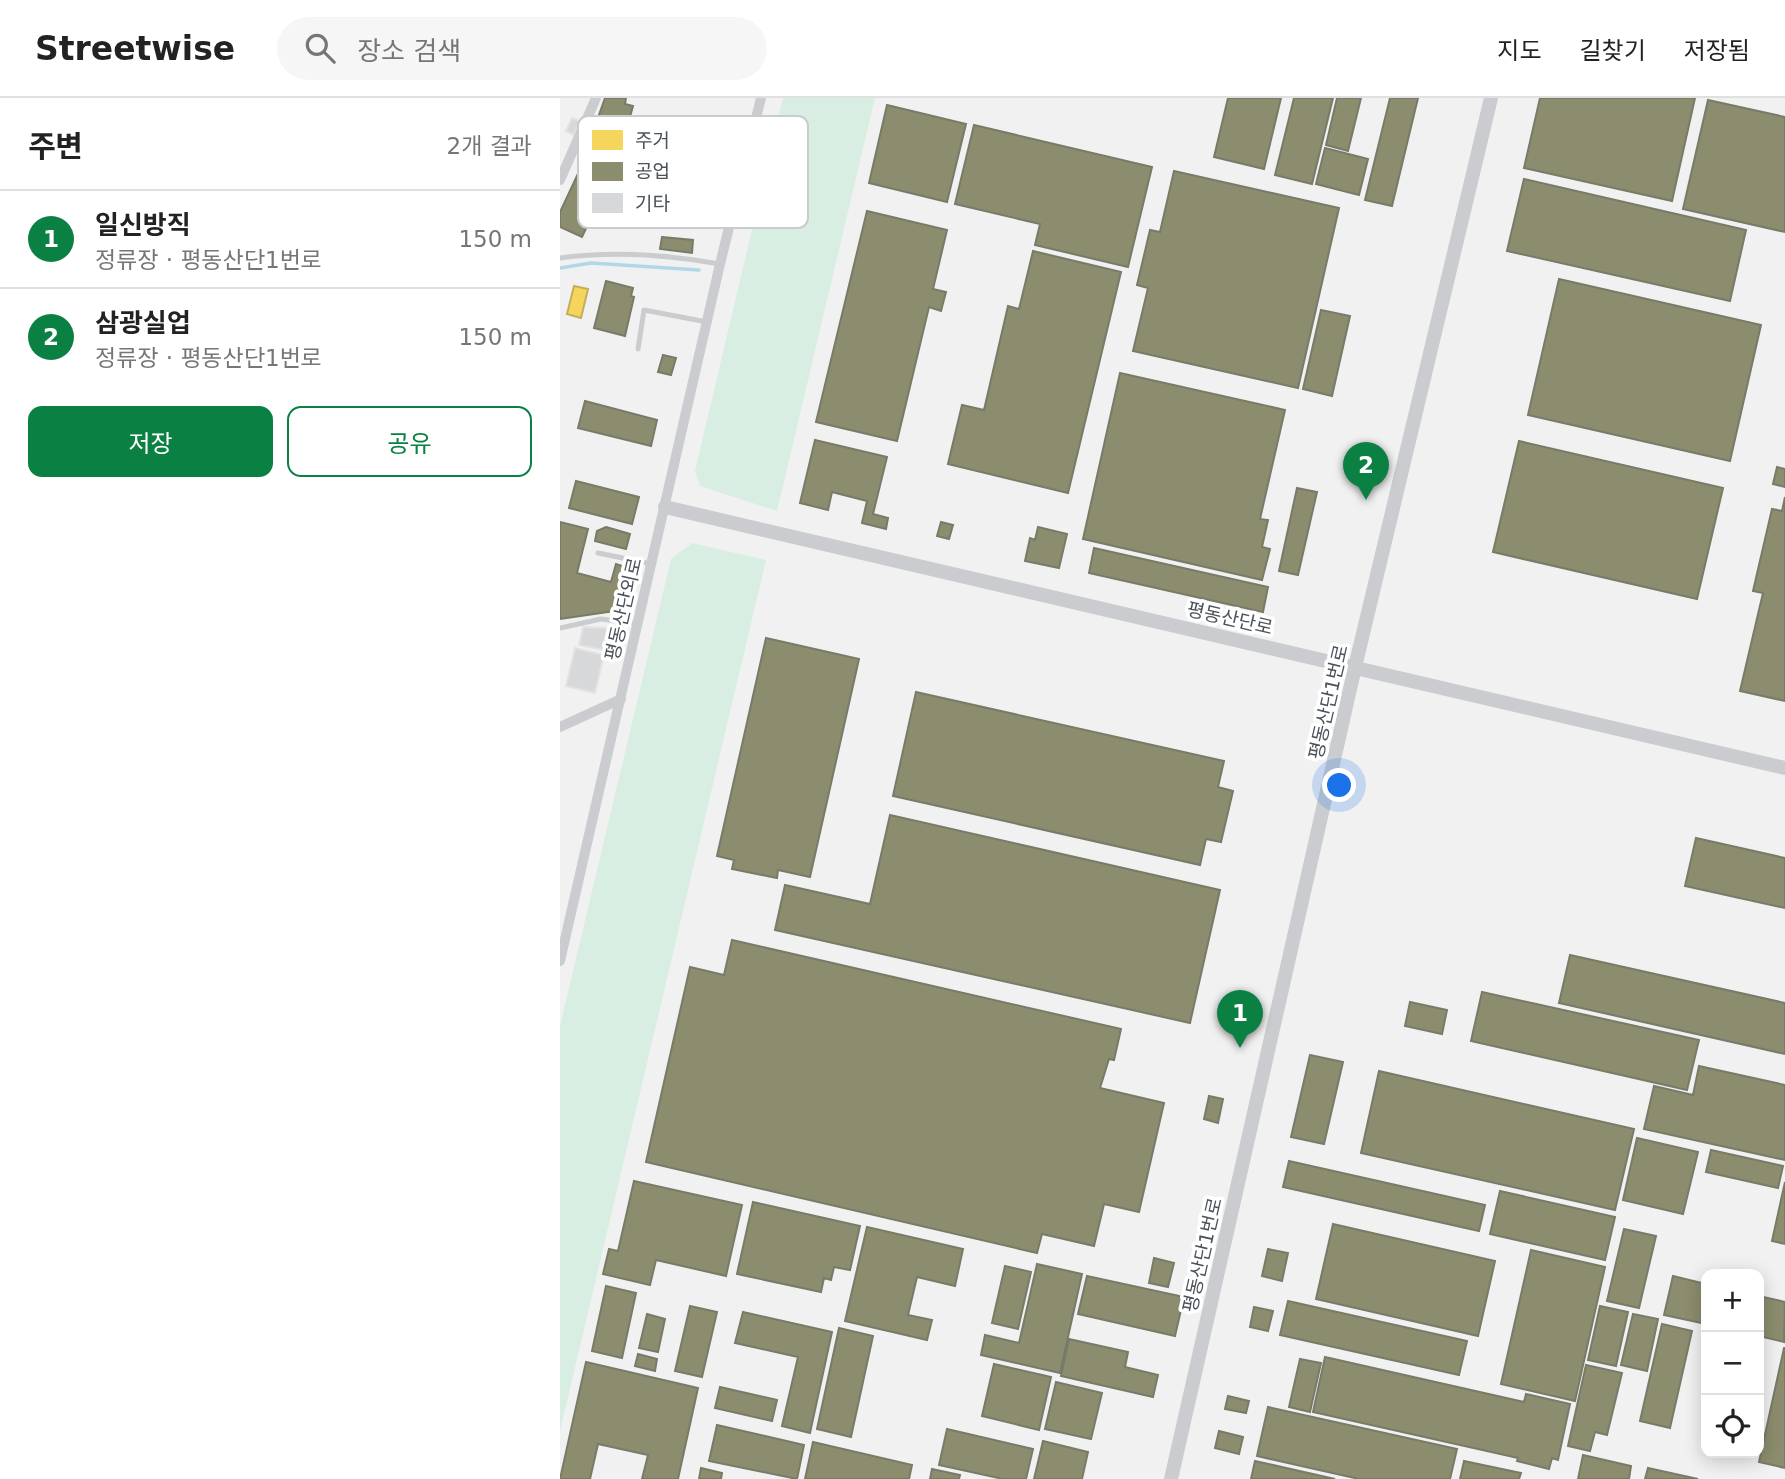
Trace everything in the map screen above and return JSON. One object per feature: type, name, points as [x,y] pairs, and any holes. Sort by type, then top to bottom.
[{"type":"street","points":[[588,116],[596,98]]},
{"type":"street","name":"평동산단외로","points":[[757,116],[761,98]]},
{"type":"street","name":"평동산단1번로","points":[[1171,1479],[1355,667],[1491,98]]},
{"type":"street","points":[[560,180],[578,139]]},
{"type":"street","name":"평동산단외로","points":[[560,961],[729,228]]},
{"type":"street","name":"평동산단로","points":[[665,507],[1785,768]]},
{"type":"street","points":[[560,727],[621,699]]},
{"type":"lane","points":[[560,258],[591,254],[694,259],[720,264]]},
{"type":"lane","points":[[638,349],[644,310],[706,322]]},
{"type":"lane","points":[[598,553],[652,564]]},
{"type":"lane","points":[[560,628],[601,620],[638,624]]},
{"type":"green space","points":[[783,98],[875,98],[777,511],[700,486],[695,471],[752,228],[808,228],[808,116],[779,116]]},
{"type":"green space","points":[[692,543],[766,560],[560,1431],[560,1026],[671,559]]},
{"type":"building: 주거","points":[[574,286],[588,289],[581,318],[567,314]]},
{"type":"building: 공업","points":[[605,98],[626,98],[625,104],[633,106],[630,116],[599,116]]},
{"type":"building: 공업","points":[[1228,98],[1281,98],[1264,169],[1214,157]]},
{"type":"building: 공업","points":[[1294,98],[1333,98],[1312,184],[1275,175]]},
{"type":"building: 공업","points":[[1337,98],[1361,98],[1348,151],[1326,145]]},
{"type":"building: 공업","points":[[1390,98],[1418,98],[1392,206],[1365,200]]},
{"type":"building: 공업","points":[[1540,98],[1695,98],[1672,201],[1524,168]]},
{"type":"building: 공업","points":[[1708,100],[1785,117],[1785,232],[1683,209]]},
{"type":"building: 공업","points":[[887,105],[966,124],[947,202],[869,183]]},
{"type":"building: 공업","points":[[974,125],[1152,167],[1128,267],[1035,245],[1040,224],[955,204]]},
{"type":"building: 공업","points":[[1325,148],[1368,159],[1359,195],[1316,184]]},
{"type":"building: 공업","points":[[1174,171],[1339,208],[1298,388],[1133,351],[1148,288],[1137,285],[1150,230],[1160,232]]},
{"type":"building: 공업","points":[[578,174],[578,228],[586,228],[582,237],[560,227],[560,212]]},
{"type":"building: 공업","points":[[1524,179],[1746,230],[1730,301],[1507,251]]},
{"type":"building: 공업","points":[[867,211],[947,230],[933,289],[946,292],[941,311],[929,307],[897,441],[816,422]]},
{"type":"building: 공업","points":[[662,237],[693,240],[692,253],[660,249]]},
{"type":"building: 공업","points":[[1033,251],[1121,272],[1068,493],[948,464],[962,405],[984,410],[1008,306],[1019,309]]},
{"type":"building: 공업","points":[[1559,279],[1761,325],[1730,461],[1528,415]]},
{"type":"building: 공업","points":[[606,281],[633,288],[631,296],[634,297],[625,336],[594,328]]},
{"type":"building: 공업","points":[[1321,310],[1350,316],[1332,396],[1303,389]]},
{"type":"building: 공업","points":[[663,355],[676,358],[671,375],[658,372]]},
{"type":"building: 공업","points":[[1120,373],[1285,410],[1260,519],[1268,520],[1262,547],[1270,549],[1262,580],[1083,539]]},
{"type":"building: 공업","points":[[585,401],[657,420],[651,446],[578,428]]},
{"type":"building: 공업","points":[[815,440],[887,457],[873,514],[888,518],[886,529],[862,523],[867,501],[832,492],[828,510],[800,503]]},
{"type":"building: 공업","points":[[1519,441],[1723,488],[1697,599],[1493,552]]},
{"type":"building: 공업","points":[[1777,467],[1785,469],[1785,487],[1773,484]]},
{"type":"building: 공업","points":[[576,481],[639,497],[632,524],[569,508]]},
{"type":"building: 공업","points":[[1297,488],[1317,492],[1298,575],[1279,571]]},
{"type":"building: 공업","points":[[1785,497],[1785,701],[1740,691],[1763,593],[1753,591],[1772,509],[1782,511]]},
{"type":"building: 공업","points":[[560,522],[588,529],[577,573],[611,582],[616,564],[625,567],[614,611],[560,619]]},
{"type":"building: 공업","points":[[941,522],[953,525],[949,539],[937,536]]},
{"type":"building: 공업","points":[[606,527],[630,534],[626,549],[595,541],[597,531]]},
{"type":"building: 공업","points":[[1038,527],[1067,534],[1059,568],[1025,561],[1030,538],[1035,540]]},
{"type":"building: 공업","points":[[1094,548],[1268,587],[1263,612],[1089,573]]},
{"type":"building: 공업","points":[[766,638],[859,659],[810,877],[778,870],[777,878],[732,869],[734,860],[717,856]]},
{"type":"building: 공업","points":[[916,692],[1224,761],[1218,787],[1233,791],[1221,842],[1206,839],[1200,865],[893,796]]},
{"type":"building: 공업","points":[[890,815],[1220,890],[1190,1023],[775,930],[785,885],[870,904]]},
{"type":"building: 공업","points":[[1696,838],[1785,858],[1785,908],[1685,886]]},
{"type":"building: 공업","points":[[732,940],[1121,1029],[1114,1060],[1109,1059],[1100,1088],[1164,1103],[1139,1212],[1104,1204],[1094,1246],[1042,1234],[1037,1253],[646,1162],[690,967],[724,975]]},
{"type":"building: 공업","points":[[1570,955],[1785,1003],[1785,1054],[1559,1003]]},
{"type":"building: 공업","points":[[1482,992],[1699,1040],[1687,1090],[1471,1041]]},
{"type":"building: 공업","points":[[1410,1002],[1447,1010],[1442,1034],[1405,1026]]},
{"type":"building: 공업","points":[[1310,1055],[1343,1062],[1324,1144],[1291,1137]]},
{"type":"building: 공업","points":[[1699,1066],[1785,1085],[1785,1160],[1644,1129],[1654,1086],[1693,1095]]},
{"type":"building: 공업","points":[[1379,1071],[1634,1129],[1615,1210],[1361,1153]]},
{"type":"building: 공업","points":[[1209,1096],[1223,1099],[1218,1123],[1204,1119]]},
{"type":"building: 공업","points":[[1637,1138],[1698,1152],[1683,1214],[1623,1200]]},
{"type":"building: 공업","points":[[1711,1150],[1783,1166],[1778,1188],[1706,1172]]},
{"type":"building: 공업","points":[[1289,1161],[1485,1205],[1479,1231],[1283,1187]]},
{"type":"building: 공업","points":[[634,1181],[742,1205],[726,1276],[656,1260],[650,1285],[603,1274],[609,1249],[618,1251]]},
{"type":"building: 공업","points":[[1785,1182],[1785,1244],[1772,1241]]},
{"type":"building: 공업","points":[[1500,1191],[1615,1217],[1605,1260],[1490,1234]]},
{"type":"building: 공업","points":[[753,1202],[860,1226],[850,1270],[834,1267],[831,1280],[824,1278],[821,1292],[737,1274]]},
{"type":"building: 공업","points":[[1333,1224],[1495,1261],[1478,1336],[1316,1299]]},
{"type":"building: 공업","points":[[867,1227],[963,1249],[955,1286],[917,1277],[908,1315],[932,1320],[927,1340],[845,1321]]},
{"type":"building: 공업","points":[[1624,1229],[1656,1236],[1639,1308],[1607,1301]]},
{"type":"building: 공업","points":[[1268,1249],[1288,1253],[1282,1281],[1262,1276]]},
{"type":"building: 공업","points":[[1531,1250],[1605,1267],[1575,1401],[1501,1384]]},
{"type":"building: 공업","points":[[1154,1258],[1174,1263],[1168,1287],[1149,1283]]},
{"type":"building: 공업","points":[[1037,1264],[1082,1274],[1060,1373],[981,1355],[985,1335],[1019,1343]]},
{"type":"building: 공업","points":[[1005,1266],[1031,1272],[1018,1329],[992,1323]]},
{"type":"building: 공업","points":[[1087,1276],[1184,1297],[1175,1336],[1078,1314]]},
{"type":"building: 공업","points":[[1673,1276],[1701,1283],[1701,1323],[1664,1315]]},
{"type":"building: 공업","points":[[606,1286],[636,1293],[622,1358],[592,1351]]},
{"type":"building: 공업","points":[[1764,1297],[1785,1302],[1784,1342],[1764,1337]]},
{"type":"building: 공업","points":[[1288,1301],[1467,1341],[1459,1375],[1280,1335]]},
{"type":"building: 공업","points":[[690,1306],[717,1312],[702,1377],[675,1371]]},
{"type":"building: 공업","points":[[1600,1306],[1628,1312],[1616,1366],[1588,1360]]},
{"type":"building: 공업","points":[[1254,1307],[1273,1311],[1268,1331],[1250,1327]]},
{"type":"building: 공업","points":[[743,1312],[832,1332],[810,1433],[782,1426],[798,1357],[735,1343]]},
{"type":"building: 공업","points":[[647,1314],[665,1319],[658,1352],[639,1348]]},
{"type":"building: 공업","points":[[1633,1314],[1658,1319],[1647,1371],[1621,1365]]},
{"type":"building: 공업","points":[[1662,1324],[1692,1331],[1670,1428],[1640,1421]]},
{"type":"building: 공업","points":[[839,1328],[873,1336],[851,1437],[817,1429]]},
{"type":"building: 공업","points":[[1069,1339],[1128,1352],[1125,1367],[1158,1375],[1153,1397],[1061,1376]]},
{"type":"building: 공업","points":[[1785,1348],[1785,1468],[1759,1462],[1760,1458],[1764,1458],[1764,1439]]},
{"type":"building: 공업","points":[[638,1354],[657,1359],[655,1371],[635,1366]]},
{"type":"building: 공업","points":[[1325,1357],[1524,1402],[1526,1394],[1570,1404],[1558,1460],[1552,1458],[1549,1469],[1517,1461],[1518,1458],[1313,1412]]},
{"type":"building: 공업","points":[[1300,1359],[1321,1363],[1310,1412],[1289,1407]]},
{"type":"building: 공업","points":[[586,1362],[698,1388],[678,1479],[642,1479],[648,1455],[598,1444],[590,1479],[560,1479]]},
{"type":"building: 공업","points":[[994,1364],[1051,1377],[1039,1430],[982,1416]]},
{"type":"building: 공업","points":[[1586,1365],[1622,1373],[1607,1435],[1595,1432],[1590,1451],[1568,1446]]},
{"type":"building: 공업","points":[[1056,1382],[1102,1393],[1091,1439],[1045,1429]]},
{"type":"building: 공업","points":[[720,1387],[777,1400],[772,1421],[715,1408]]},
{"type":"building: 공업","points":[[1228,1396],[1249,1401],[1246,1413],[1225,1409]]},
{"type":"building: 공업","points":[[1268,1407],[1457,1449],[1450,1479],[1359,1479],[1257,1456]]},
{"type":"building: 공업","points":[[717,1425],[804,1445],[797,1479],[709,1461]]},
{"type":"building: 공업","points":[[947,1429],[1033,1449],[1026,1479],[1003,1479],[939,1465]]},
{"type":"building: 공업","points":[[1219,1431],[1243,1437],[1239,1454],[1215,1448]]},
{"type":"building: 공업","points":[[1043,1441],[1088,1452],[1082,1479],[1034,1479]]},
{"type":"building: 공업","points":[[813,1442],[912,1465],[909,1479],[805,1479]]},
{"type":"building: 공업","points":[[1583,1455],[1631,1466],[1629,1479],[1578,1479]]},
{"type":"building: 공업","points":[[1255,1461],[1335,1479],[1251,1479]]},
{"type":"building: 공업","points":[[1464,1461],[1521,1473],[1519,1479],[1460,1479]]},
{"type":"building: 공업","points":[[701,1468],[722,1473],[721,1479],[699,1479]]},
{"type":"building: 공업","points":[[1648,1468],[1698,1479],[1645,1479]]},
{"type":"building: 공업","points":[[932,1469],[960,1475],[959,1479],[930,1479]]},
{"type":"building: 기타","points":[[572,118],[578,120],[574,135],[566,131]]},
{"type":"building: 기타","points":[[583,627],[608,628],[603,650],[579,645]]},
{"type":"building: 기타","points":[[575,648],[604,655],[595,693],[566,686]]},
{"type":"waterway","points":[[560,268],[591,263],[699,270]]},
{"type":"place","name":"삼광실업","points":[[1366,500]]},
{"type":"place","name":"일신방직","points":[[1240,1048]]}]
